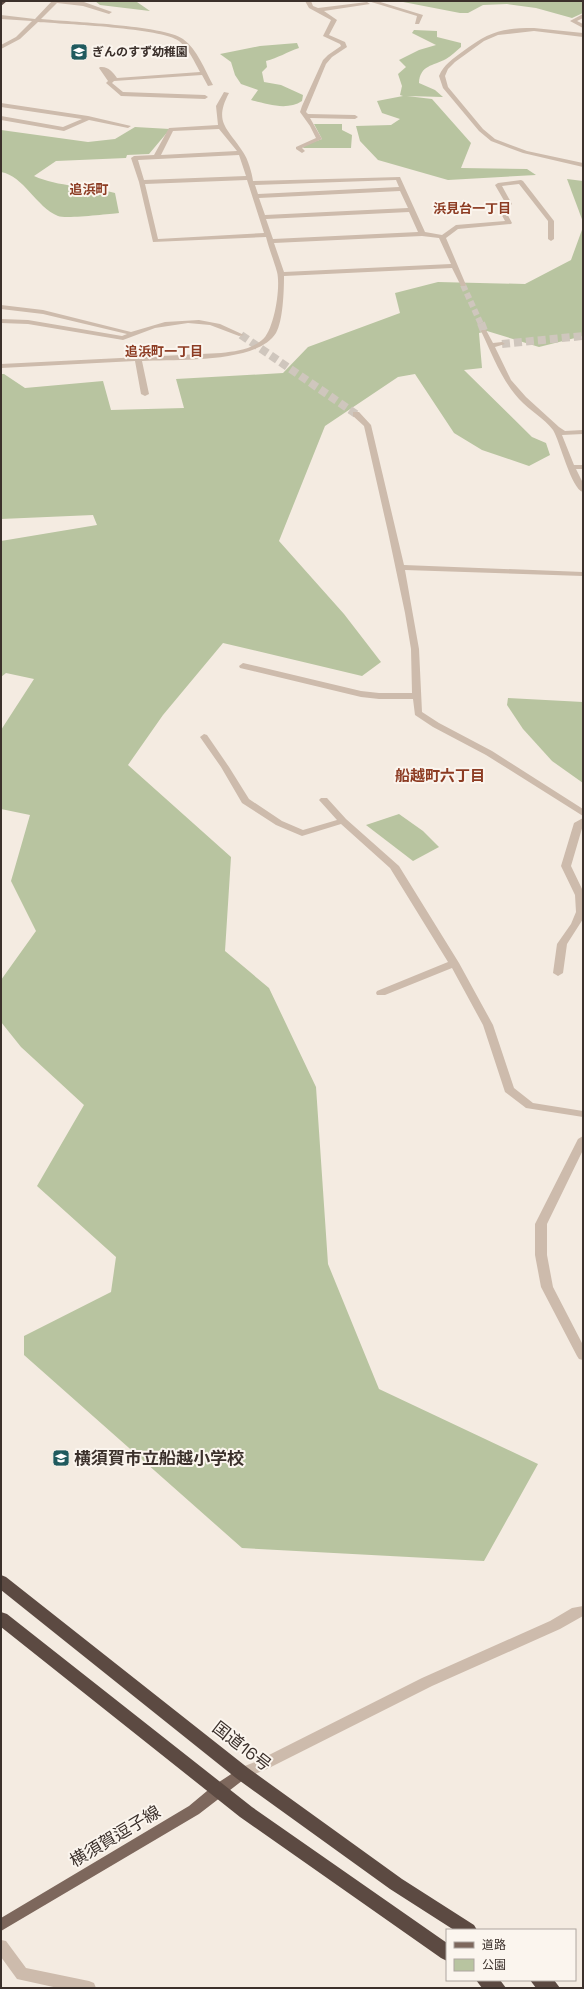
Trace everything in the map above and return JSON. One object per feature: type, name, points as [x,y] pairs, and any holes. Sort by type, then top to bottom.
[{"type":"highway","points":[[1,4],[4,1]]},
{"type":"highway","name":"国道16号","points":[[1,1581],[242,1773],[396,1884],[466,1929]]},
{"type":"highway","points":[[1,1618],[246,1812],[446,1952]]},
{"type":"highway","points":[[486,1981],[497,1988]]},
{"type":"highway","points":[[540,1981],[551,1988]]},
{"type":"main road","name":"横須賀逗子線","points":[[1,1925],[194,1810],[242,1773]]},
{"type":"street","points":[[1,46],[18,38],[56,1],[84,4],[109,12]]},
{"type":"street","points":[[302,151],[298,148],[319,138],[303,112],[306,100],[313,88],[322,64],[333,52],[344,47],[343,43],[326,36],[334,20],[311,7],[310,3],[341,1]]},
{"type":"street","points":[[318,10],[369,3],[420,15],[417,23]]},
{"type":"street","points":[[583,16],[574,21],[583,26]]},
{"type":"street","points":[[1,17],[143,30],[169,35],[181,40],[193,54],[210,85]]},
{"type":"street","points":[[583,34],[539,30],[510,31],[491,36],[477,43],[447,66],[442,76],[445,87],[481,130],[493,140],[525,152],[583,164]]},
{"type":"street","points":[[203,73],[115,80],[110,72],[102,68],[111,81],[109,83],[121,94],[205,97]]},
{"type":"street","points":[[1,366],[221,355],[242,352],[257,347],[266,341],[273,332],[280,300],[281,274],[241,153],[220,127],[219,106],[226,93]]},
{"type":"street","points":[[1,105],[88,118],[128,126]]},
{"type":"street","points":[[306,116],[355,117]]},
{"type":"street","points":[[1,118],[64,129],[88,118]]},
{"type":"street","points":[[157,156],[171,129],[220,127]]},
{"type":"street","points":[[241,153],[134,158],[142,182],[155,241],[422,234],[442,238],[456,227],[509,223],[502,210],[509,204],[498,185],[521,182],[551,221],[551,239]]},
{"type":"street","points":[[142,182],[398,178],[422,234]]},
{"type":"street","points":[[256,196],[402,189]]},
{"type":"street","points":[[263,217],[412,210]]},
{"type":"street","points":[[442,238],[463,285]]},
{"type":"street","points":[[281,274],[454,266]]},
{"type":"street","points":[[1,307],[42,312],[132,333]]},
{"type":"street","points":[[1,321],[28,322],[123,338],[132,333],[174,322],[195,322],[218,325],[241,335]]},
{"type":"street","points":[[484,331],[513,387],[556,429],[564,433],[583,432]]},
{"type":"street","points":[[490,345],[502,344]]},
{"type":"street","points":[[138,360],[144,394]]},
{"type":"street","points":[[356,414],[367,425],[400,567],[414,642],[418,713],[436,725],[489,753],[583,813]]},
{"type":"street","points":[[556,429],[571,467],[583,490]]},
{"type":"street","points":[[571,467],[583,467]]},
{"type":"street","points":[[400,567],[583,574]]},
{"type":"street","points":[[243,666],[361,694],[379,696],[416,696]]},
{"type":"street","points":[[204,737],[225,767],[245,801],[279,823],[302,833],[343,821]]},
{"type":"street","points":[[324,800],[343,821],[394,866],[454,962],[488,1025],[509,1090],[530,1106],[583,1114]]},
{"type":"street","points":[[558,973],[562,944],[576,924],[581,912],[580,895],[566,866],[579,823],[583,821]]},
{"type":"street","points":[[381,993],[454,962]]},
{"type":"street","points":[[583,1139],[541,1224],[541,1255],[547,1287],[583,1356]]},
{"type":"street","points":[[242,1773],[260,1766],[427,1682],[555,1625],[577,1612],[583,1611]]},
{"type":"street","points":[[1,1946],[22,1974],[89,1988]]},
{"type":"green space","points":[[95,1],[138,1],[137,2],[150,11],[100,5]]},
{"type":"green space","points":[[398,1],[583,1],[583,13],[572,18],[536,8],[507,4],[483,5],[468,13],[460,13]]},
{"type":"green space","points":[[414,30],[437,31],[437,37],[461,43],[461,47],[452,55],[425,69],[420,77],[419,83],[435,90],[443,97],[407,96],[432,99],[471,143],[461,168],[527,169],[536,175],[448,180],[378,160],[360,141],[356,126],[391,125],[400,119],[382,113],[377,101],[403,96],[400,95],[402,86],[398,74],[406,67],[399,60],[419,50],[436,45],[412,33]]},
{"type":"green space","points":[[297,43],[299,48],[266,61],[267,67],[262,72],[264,82],[281,85],[303,95],[302,101],[290,106],[277,106],[251,100],[258,90],[241,84],[235,75],[231,62],[220,54],[260,46]]},
{"type":"green space","points":[[314,124],[342,124],[342,130],[352,135],[351,148],[303,148],[305,145],[322,139]]},
{"type":"green space","points":[[135,127],[170,129],[149,154],[127,155],[126,158],[56,161],[34,176],[43,180],[115,193],[119,213],[78,217],[58,216],[43,206],[17,179],[1,172],[1,130],[88,142],[115,139]]},
{"type":"green space","points":[[567,179],[583,181],[583,222]]},
{"type":"green space","points":[[583,227],[583,336],[539,347],[487,331],[479,333],[482,368],[464,370],[532,437],[546,443],[550,455],[529,466],[482,450],[454,433],[415,374],[398,377],[325,426],[279,541],[344,614],[381,662],[362,676],[223,643],[163,715],[128,765],[231,857],[225,951],[269,988],[316,1087],[328,1264],[379,1389],[538,1464],[484,1561],[242,1548],[24,1355],[24,1336],[111,1292],[116,1257],[37,1186],[84,1105],[21,1047],[1,1022],[1,980],[36,931],[11,881],[30,815],[1,809],[1,730],[34,679],[6,673],[1,677],[1,541],[97,525],[93,515],[1,519],[1,374],[4,374],[25,388],[103,381],[111,410],[184,408],[176,379],[283,373],[308,347],[400,313],[395,293],[438,282],[525,284],[571,260]]},
{"type":"green space","points":[[508,698],[583,702],[583,783],[552,761],[523,729],[507,705]]},
{"type":"green space","points":[[399,814],[423,831],[439,847],[413,861],[366,825]]},
{"type":"tunnel","points":[[463,285],[481,324]]},
{"type":"tunnel","points":[[481,323],[484,331]]},
{"type":"tunnel","points":[[241,335],[356,414]]},
{"type":"tunnel","points":[[502,344],[583,336]]},
{"type":"place","name":"ぎんのすず幼稚園","points":[[79,52]]},
{"type":"place","name":"横須賀市立船越小学校","points":[[61,1458]]},
{"type":"district","name":"追浜町","points":[[89,189]]},
{"type":"district","name":"浜見台一丁目","points":[[472,208]]},
{"type":"district","name":"追浜町一丁目","points":[[164,351]]},
{"type":"district","name":"船越町六丁目","points":[[440,775]]}]
